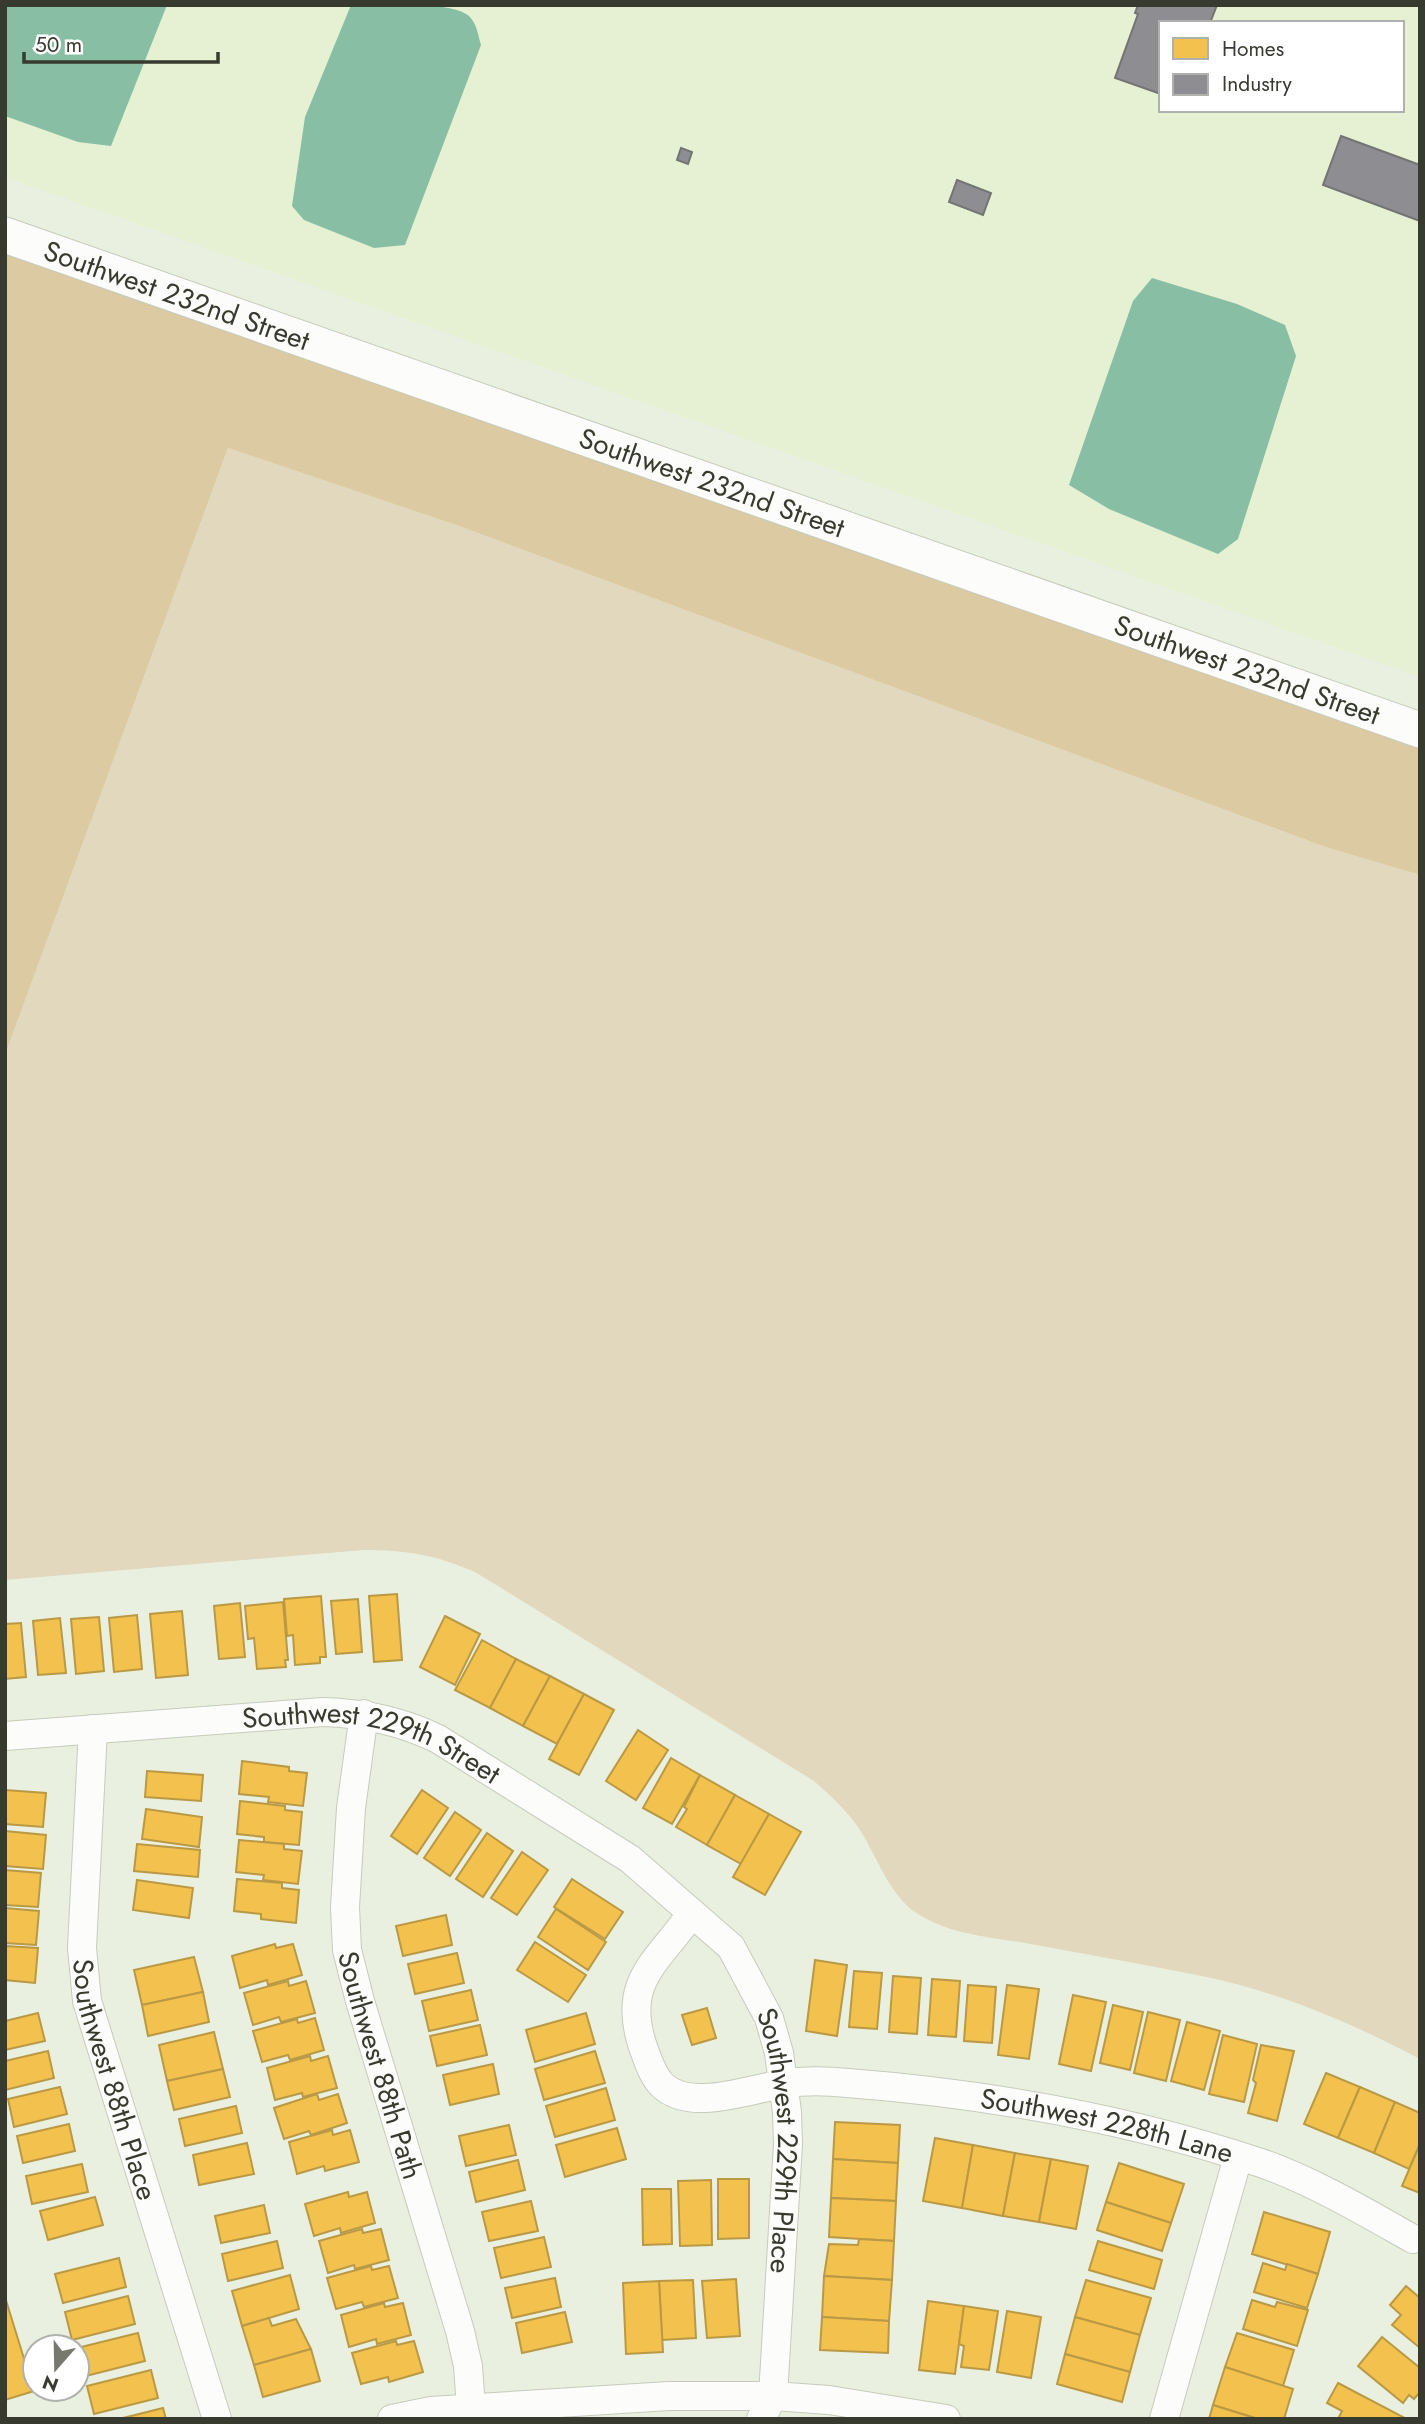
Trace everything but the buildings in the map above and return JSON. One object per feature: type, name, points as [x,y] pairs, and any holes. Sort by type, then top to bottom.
[{"type":"street","name":"Southwest 232nd Street","points":[[5,235],[1420,730]]},
{"type":"street","name":"Southwest 229th Street","points":[[5,1737],[323,1712],[364,1714],[422,1731],[456,1750],[630,1859],[692,1913]]},
{"type":"street","name":"Southwest 88th Path","points":[[364,1714],[352,1796],[345,1907],[347,1950],[460,2331],[468,2366],[471,2408]]},
{"type":"street","name":"Southwest 88th Place","points":[[93,1729],[82,1948],[87,2001],[217,2419]]},
{"type":"street","name":"Southwest 228th Lane","points":[[692,1913],[649,1969],[637,1997],[636,2025],[650,2066],[662,2085],[676,2093],[692,2098],[752,2092],[783,2084],[846,2082],[1037,2105],[1093,2117],[1261,2163],[1298,2179],[1413,2239]]},
{"type":"street","name":"Southwest 229th Place","points":[[692,1913],[731,1947],[769,2018],[779,2053],[788,2144],[773,2411]]},
{"type":"street","points":[[1164,2419],[1238,2157]]},
{"type":"street","points":[[392,2419],[431,2411],[696,2395],[773,2411],[830,2400],[946,2419]]},
{"type":"shaded area","points":[[413,4],[460,11],[474,22],[481,45],[405,245],[374,248],[304,220],[292,206],[305,117],[351,5]]},
{"type":"shaded area","points":[[5,5],[1420,5],[1420,677],[5,177]]},
{"type":"shaded area","points":[[5,5],[167,5],[111,146],[78,142],[5,116]]},
{"type":"shaded area","points":[[5,250],[1420,747],[1420,875],[1325,847],[456,525],[228,448],[5,1055]]},
{"type":"shaded area","points":[[1152,278],[1237,304],[1285,325],[1296,356],[1238,539],[1218,554],[1109,509],[1069,485],[1133,301]]},
{"type":"shaded area","points":[[228,448],[456,525],[1325,847],[1420,875],[1420,2059],[1337,2019],[1251,1988],[1171,1970],[970,1934],[930,1921],[908,1906],[899,1896],[858,1827],[838,1803],[814,1781],[475,1572],[447,1561],[407,1552],[364,1550],[5,1580],[5,1055]]}]
